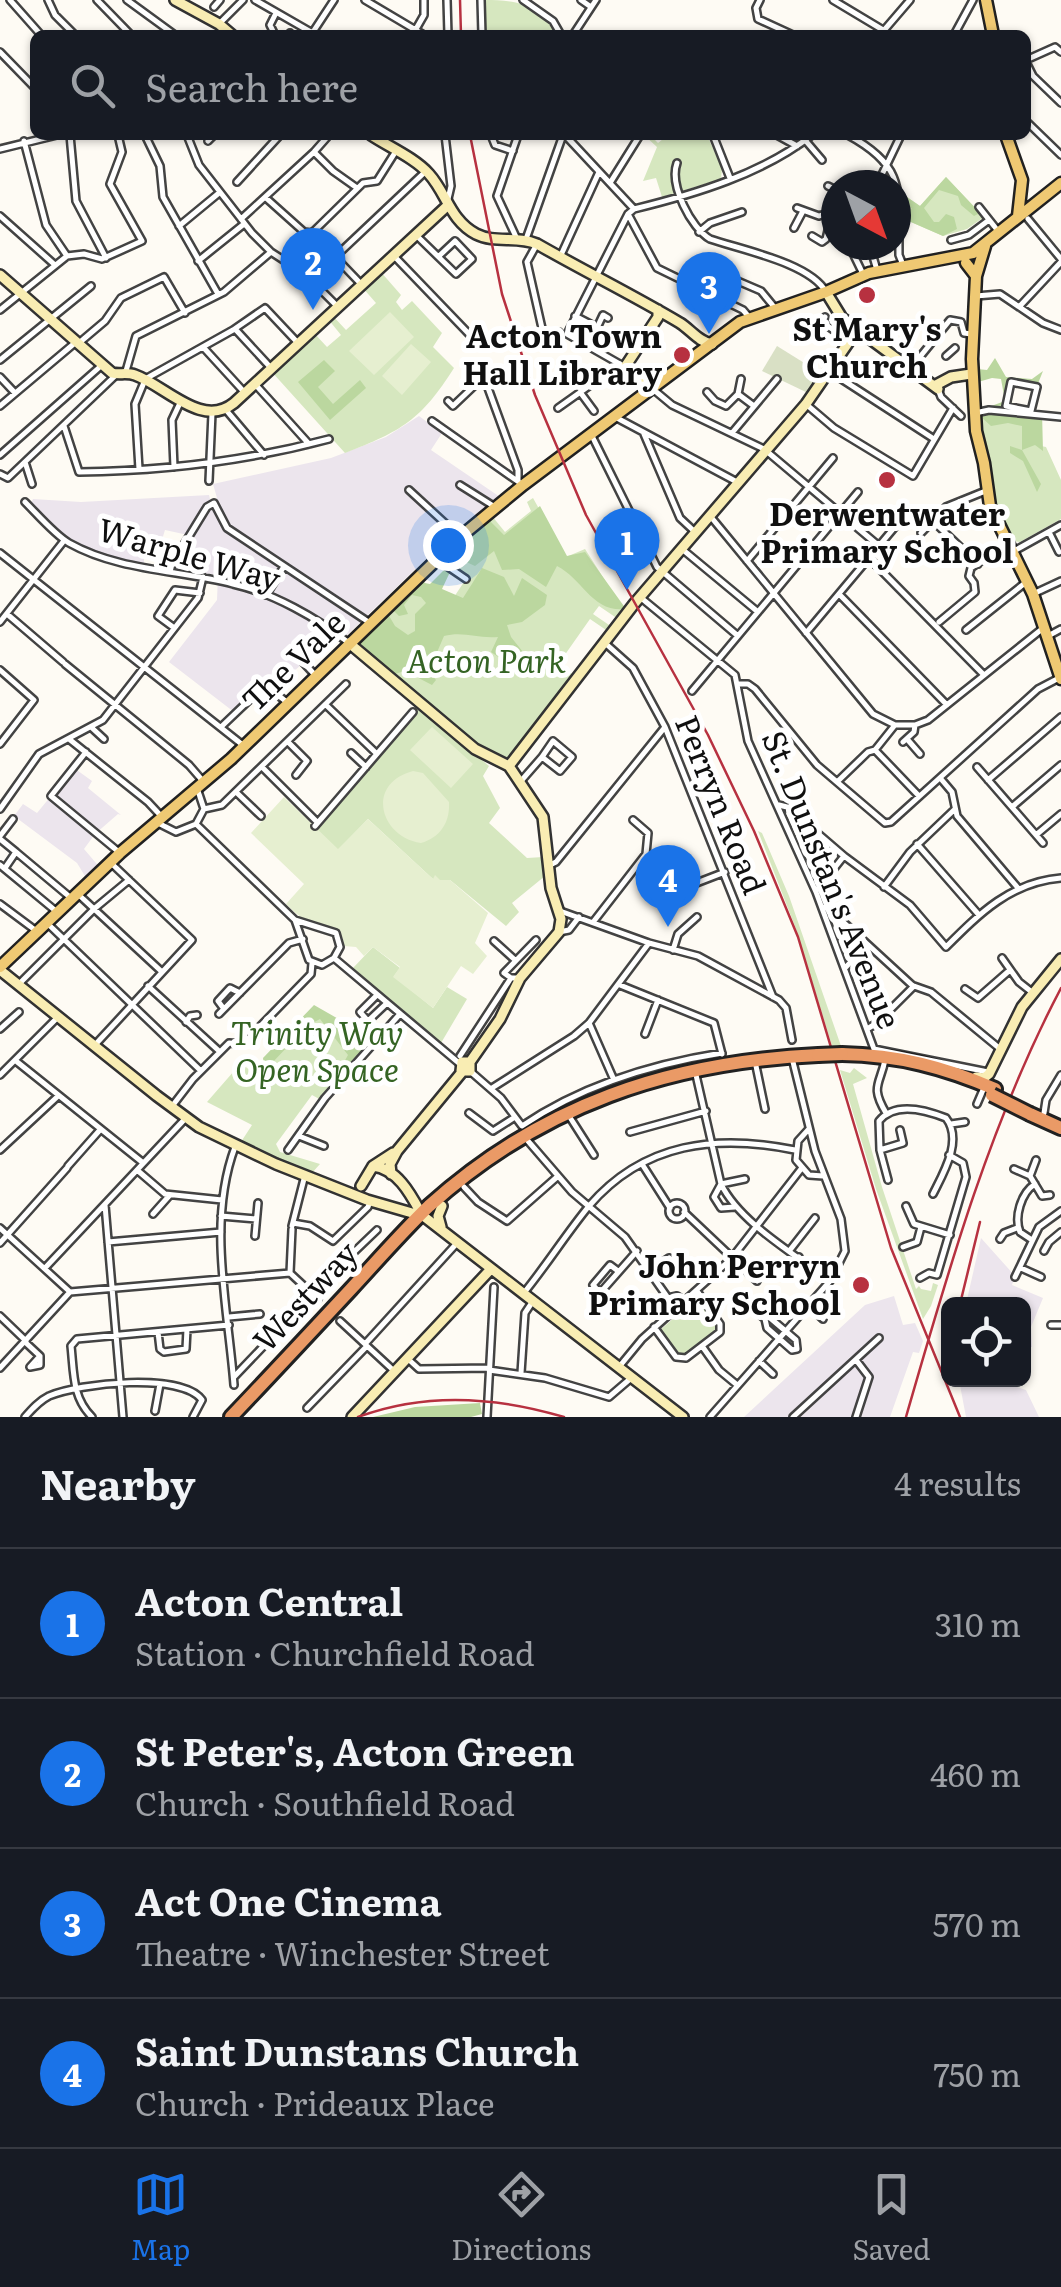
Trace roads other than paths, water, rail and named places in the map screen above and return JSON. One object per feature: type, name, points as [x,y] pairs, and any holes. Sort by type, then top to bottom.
[{"type":"highway","points":[[437,1205],[515,1141],[616,1091],[675,1073],[733,1062],[892,1056],[959,1073],[990,1091]]},
{"type":"highway","points":[[843,1057],[918,1066],[990,1091],[1060,1127]]},
{"type":"highway","points":[[437,1205],[528,1141],[617,1098],[696,1075],[756,1066],[795,1066],[820,1058]]},
{"type":"highway","name":"Westway","points":[[231,1417],[437,1205]]},
{"type":"highway","name":"Westway","points":[[239,1417],[409,1233]]},
{"type":"main road","points":[[986,0],[992,30]]},
{"type":"main road","points":[[1008,140],[1022,180],[1020,198],[1024,215]]},
{"type":"main road","points":[[1061,183],[985,246],[973,262],[976,296],[971,374],[976,431],[994,515],[1028,581],[1061,678]]},
{"type":"main road","name":"The Vale","points":[[0,968],[47,923],[53,907],[74,895],[201,786],[436,558],[520,482],[591,433],[598,416],[614,415],[749,317],[878,270],[935,260],[973,262]]},
{"type":"street","points":[[10,0],[37,30]]},
{"type":"street","points":[[48,0],[55,15],[70,30]]},
{"type":"street","points":[[97,0],[126,30]]},
{"type":"street","points":[[127,0],[168,30]]},
{"type":"street","points":[[175,0],[226,30]]},
{"type":"street","points":[[214,7],[220,0]]},
{"type":"street","points":[[219,24],[240,3],[230,0]]},
{"type":"street","points":[[255,0],[306,30]]},
{"type":"street","points":[[315,30],[334,0]]},
{"type":"street","points":[[365,0],[375,2],[416,29],[424,15],[424,0]]},
{"type":"street","points":[[447,0],[448,30]]},
{"type":"street","points":[[481,0],[482,30]]},
{"type":"street","points":[[523,0],[554,22],[558,30]]},
{"type":"street","points":[[577,30],[594,3],[581,0]]},
{"type":"street","points":[[760,0],[756,8],[758,19],[782,30]]},
{"type":"street","points":[[833,0],[878,30]]},
{"type":"street","points":[[883,30],[910,0]]},
{"type":"street","points":[[957,30],[973,0]]},
{"type":"street","points":[[272,30],[270,25],[276,14]]},
{"type":"street","points":[[1031,59],[1055,47],[1061,52]]},
{"type":"street","points":[[0,52],[30,83]]},
{"type":"street","points":[[1031,72],[1061,103]]},
{"type":"street","points":[[1031,126],[1061,155]]},
{"type":"street","points":[[0,149],[30,140]]},
{"type":"street","points":[[70,140],[76,200],[106,258]]},
{"type":"street","points":[[0,310],[67,256],[106,258],[142,240],[110,182],[122,152],[119,140]]},
{"type":"street","points":[[147,140],[160,166],[163,197],[219,295]]},
{"type":"street","points":[[189,140],[199,165],[242,221],[271,252],[305,274],[337,306]]},
{"type":"street","points":[[270,140],[273,143]]},
{"type":"street","points":[[237,182],[276,140]]},
{"type":"street","points":[[198,261],[325,140]]},
{"type":"street","points":[[379,140],[426,171],[446,204],[479,236],[526,241],[596,275],[712,344]]},
{"type":"street","points":[[312,233],[357,188],[377,181],[392,140]]},
{"type":"street","points":[[0,275],[102,366],[145,380],[212,413],[226,410],[446,204],[451,186],[446,140]]},
{"type":"street","points":[[493,140],[495,145],[513,150]]},
{"type":"street","points":[[516,140],[496,196],[526,241]]},
{"type":"street","points":[[562,140],[526,241],[544,337],[563,331],[575,316],[631,211],[730,178],[774,160],[806,140],[822,160]]},
{"type":"street","points":[[569,140],[631,211],[658,268],[743,310],[749,317]]},
{"type":"street","points":[[612,186],[638,140]]},
{"type":"street","points":[[714,140],[730,178]]},
{"type":"street","points":[[787,140],[798,146]]},
{"type":"street","points":[[858,140],[886,162],[898,184],[899,255],[903,265]]},
{"type":"street","points":[[883,170],[897,140]]},
{"type":"street","points":[[24,141],[46,225],[67,256]]},
{"type":"street","points":[[314,152],[332,171],[357,188]]},
{"type":"street","points":[[677,164],[674,173],[690,221],[700,232],[818,280],[840,316],[937,387],[961,416]]},
{"type":"street","points":[[336,257],[426,171]]},
{"type":"street","points":[[560,257],[598,172]]},
{"type":"street","points":[[179,226],[219,192]]},
{"type":"street","points":[[266,198],[304,232],[312,233],[361,284]]},
{"type":"street","points":[[979,207],[1000,234]]},
{"type":"street","points":[[794,228],[800,210],[821,215]]},
{"type":"street","points":[[700,232],[710,222],[742,212]]},
{"type":"street","points":[[1019,308],[1061,261],[1024,215]]},
{"type":"street","points":[[0,216],[56,266]]},
{"type":"street","points":[[951,240],[969,235],[989,220]]},
{"type":"street","points":[[415,234],[456,274],[472,259],[455,242],[439,256]]},
{"type":"street","points":[[812,236],[821,241]]},
{"type":"street","points":[[2,476],[26,462],[121,374],[135,338],[219,295],[271,252]]},
{"type":"street","points":[[393,255],[469,334]]},
{"type":"street","points":[[856,260],[862,274]]},
{"type":"street","points":[[874,260],[878,270]]},
{"type":"street","points":[[704,267],[761,291],[775,308]]},
{"type":"street","points":[[0,406],[105,321],[121,298],[164,277],[185,313]]},
{"type":"street","points":[[0,360],[90,286]]},
{"type":"street","points":[[976,296],[1000,294],[1061,330]]},
{"type":"street","points":[[139,469],[136,404],[150,375],[236,329],[264,308],[298,342]]},
{"type":"street","points":[[558,408],[623,366],[660,314]]},
{"type":"street","points":[[605,339],[596,334],[596,327],[604,315],[608,318]]},
{"type":"street","points":[[575,316],[596,327]]},
{"type":"street","points":[[824,317],[822,322],[849,341]]},
{"type":"street","points":[[913,372],[950,320],[961,322],[964,334],[973,332]]},
{"type":"street","points":[[236,329],[271,368]]},
{"type":"street","points":[[509,766],[638,600],[806,404],[857,330]]},
{"type":"street","points":[[563,331],[623,366],[672,405],[764,450],[880,546]]},
{"type":"street","points":[[700,339],[701,353]]},
{"type":"street","points":[[203,347],[245,393]]},
{"type":"street","points":[[946,356],[955,348]]},
{"type":"street","points":[[0,455],[102,366]]},
{"type":"street","points":[[829,371],[934,439]]},
{"type":"street","points":[[937,387],[971,374]]},
{"type":"street","points":[[0,377],[15,394]]},
{"type":"street","points":[[448,401],[452,406],[485,379],[520,482]]},
{"type":"street","points":[[707,392],[714,401],[726,406],[738,394],[741,379]]},
{"type":"street","points":[[732,433],[777,379]]},
{"type":"street","points":[[974,414],[988,410],[1020,409],[1031,411],[1037,387],[1011,382],[1006,406],[1020,409],[1061,417]]},
{"type":"street","points":[[255,384],[309,444]]},
{"type":"street","points":[[580,392],[598,416]]},
{"type":"street","points":[[738,394],[754,406]]},
{"type":"street","points":[[174,467],[172,420],[181,400]]},
{"type":"street","points":[[806,404],[834,428],[913,476],[952,408]]},
{"type":"street","points":[[226,410],[264,454]]},
{"type":"street","points":[[208,481],[212,413]]},
{"type":"street","points":[[614,415],[737,482]]},
{"type":"street","points":[[432,421],[520,482]]},
{"type":"street","points":[[64,426],[80,472],[210,464],[329,439]]},
{"type":"street","points":[[591,433],[661,572],[738,636]]},
{"type":"street","points":[[644,434],[680,518],[696,532]]},
{"type":"street","points":[[747,561],[833,458]]},
{"type":"street","points":[[503,470],[515,459]]},
{"type":"street","points":[[26,462],[32,484]]},
{"type":"street","points":[[460,485],[494,508]]},
{"type":"street","points":[[409,490],[460,537]]},
{"type":"street","points":[[921,533],[946,507],[988,490]]},
{"type":"street","points":[[692,692],[858,492]]},
{"type":"street","name":"Warple Way","points":[[25,502],[64,542],[97,556],[266,595],[349,643]]},
{"type":"street","points":[[170,572],[214,502],[227,528],[370,623]]},
{"type":"street","points":[[710,514],[873,714],[895,725],[928,720],[1046,632],[1061,630]]},
{"type":"street","points":[[932,520],[978,564]]},
{"type":"street","points":[[806,633],[899,522]]},
{"type":"street","points":[[939,622],[976,592],[968,572],[1011,546],[1061,524]]},
{"type":"street","points":[[1048,531],[1059,552]]},
{"type":"street","points":[[0,622],[64,542]]},
{"type":"street","points":[[682,548],[758,612]]},
{"type":"street","points":[[0,553],[244,746]]},
{"type":"street","points":[[436,558],[466,579]]},
{"type":"street","points":[[869,558],[984,675]]},
{"type":"street","points":[[266,595],[284,568]]},
{"type":"street","points":[[0,808],[38,754],[103,720],[200,593],[203,578]]},
{"type":"street","points":[[966,630],[1028,581]]},
{"type":"street","points":[[1033,594],[1061,582]]},
{"type":"street","points":[[174,628],[158,616],[175,590],[200,593]]},
{"type":"street","points":[[839,594],[947,704]]},
{"type":"street","points":[[638,600],[718,660]]},
{"type":"street","points":[[4,614],[189,766],[201,786],[204,808],[196,824],[168,831],[148,802],[69,738]]},
{"type":"street","points":[[349,643],[417,708],[475,750],[509,766],[521,781],[544,816],[553,897],[560,910],[559,932]]},
{"type":"street","name":"Perryn Road","points":[[604,643],[633,668],[665,727],[773,998],[785,1005],[792,1040]]},
{"type":"street","name":"St. Dunstan's Avenue","points":[[718,660],[733,670],[748,741],[816,892],[874,1050],[936,1059],[978,1071],[990,1070]]},
{"type":"street","points":[[302,662],[316,676]]},
{"type":"street","points":[[0,670],[34,698],[0,744]]},
{"type":"street","points":[[0,684],[7,676]]},
{"type":"street","points":[[738,684],[755,689],[813,760],[885,823],[891,822],[1038,689],[1061,678]]},
{"type":"street","points":[[221,727],[266,684],[288,703]]},
{"type":"street","points":[[204,808],[217,807],[236,792],[346,684]]},
{"type":"street","points":[[326,705],[377,754]]},
{"type":"street","points":[[262,768],[316,824],[417,708]]},
{"type":"street","points":[[988,780],[1061,717]]},
{"type":"street","points":[[837,782],[874,750],[895,725]]},
{"type":"street","points":[[915,725],[905,740],[920,754]]},
{"type":"street","points":[[92,727],[104,739]]},
{"type":"street","points":[[550,865],[665,727]]},
{"type":"street","points":[[521,781],[553,741],[572,756],[560,771],[542,757]]},
{"type":"street","points":[[288,742],[307,761],[296,775]]},
{"type":"street","points":[[874,750],[919,796]]},
{"type":"street","points":[[86,752],[51,796],[120,853]]},
{"type":"street","points":[[351,753],[366,766]]},
{"type":"street","points":[[1012,807],[1061,765]]},
{"type":"street","points":[[977,767],[1043,843]]},
{"type":"street","points":[[940,778],[952,792],[954,810],[1018,888]]},
{"type":"street","points":[[236,792],[262,816]]},
{"type":"street","points":[[779,806],[787,807],[910,906],[946,947],[978,914],[1018,888],[1061,878]]},
{"type":"street","points":[[884,887],[916,844],[954,810]]},
{"type":"street","points":[[1036,835],[1061,814]]},
{"type":"street","points":[[12,819],[0,838],[94,909],[161,971]]},
{"type":"street","points":[[593,922],[646,854],[648,833],[632,820]]},
{"type":"street","points":[[196,824],[295,920],[332,930],[340,947],[334,958],[322,965],[312,963],[306,956],[295,920]]},
{"type":"street","points":[[916,844],[978,914]]},
{"type":"street","points":[[16,852],[2,868],[53,907]]},
{"type":"street","points":[[646,854],[670,898],[686,887],[725,872]]},
{"type":"street","points":[[816,892],[844,856]]},
{"type":"street","points":[[94,1046],[192,940],[110,862]]},
{"type":"street","points":[[18,985],[129,880]]},
{"type":"street","points":[[0,904],[37,932]]},
{"type":"street","points":[[822,907],[830,909],[914,986],[930,992],[999,1048]]},
{"type":"street","points":[[560,910],[649,944],[698,956],[773,998]]},
{"type":"street","points":[[464,1065],[476,1030],[515,978],[579,917]]},
{"type":"street","points":[[673,950],[678,934],[697,917]]},
{"type":"street","points":[[47,923],[200,1070]]},
{"type":"street","points":[[222,1011],[308,926]]},
{"type":"street","points":[[515,978],[504,973],[536,940]]},
{"type":"street","points":[[494,941],[515,960]]},
{"type":"street","points":[[491,1088],[589,1023],[649,944]]},
{"type":"street","points":[[845,968],[867,945]]},
{"type":"street","points":[[334,958],[491,1088],[522,1126],[561,1101],[666,1063],[722,1054],[714,1023],[620,986]]},
{"type":"street","points":[[1002,958],[1033,993]]},
{"type":"street","points":[[959,1073],[982,1078],[990,1070],[1033,993],[1061,959]]},
{"type":"street","points":[[171,1108],[200,1070],[229,1042],[243,1044],[311,974],[312,963]]},
{"type":"street","points":[[0,968],[184,1119],[235,1147],[368,1202],[425,1217]]},
{"type":"street","points":[[966,989],[978,998],[1010,970]]},
{"type":"street","points":[[392,1174],[391,1161],[397,1150],[484,1042],[515,978]]},
{"type":"street","points":[[148,986],[219,1051]]},
{"type":"street","points":[[867,1029],[914,986]]},
{"type":"street","points":[[377,994],[360,1012],[368,1020],[387,1003]]},
{"type":"street","points":[[644,1034],[658,1000]]},
{"type":"street","points":[[0,1029],[19,1012]]},
{"type":"street","points":[[288,1150],[324,1098],[400,1014]]},
{"type":"street","points":[[186,1022],[197,1015]]},
{"type":"street","points":[[0,1075],[58,1016]]},
{"type":"street","points":[[964,1018],[974,1018]]},
{"type":"street","points":[[589,1023],[615,1082]]},
{"type":"street","points":[[476,1030],[484,1042]]},
{"type":"street","points":[[885,1060],[876,1079],[886,1113]]},
{"type":"street","points":[[16,1061],[140,1166],[169,1196],[222,1200]]},
{"type":"street","points":[[756,1066],[765,1110]]},
{"type":"street","points":[[710,1417],[840,1266],[846,1240],[808,1130],[795,1066]]},
{"type":"street","points":[[696,1075],[721,1184],[736,1207],[830,1281]]},
{"type":"street","points":[[1035,1111],[1060,1075]]},
{"type":"street","points":[[977,1104],[990,1091]]},
{"type":"street","points":[[0,1150],[57,1096]]},
{"type":"street","points":[[886,1113],[916,1110],[938,1115],[952,1124],[965,1122]]},
{"type":"street","points":[[630,1132],[706,1111]]},
{"type":"street","points":[[469,1113],[492,1131],[515,1116]]},
{"type":"street","points":[[886,1113],[878,1129],[888,1180]]},
{"type":"street","points":[[45,1268],[184,1119]]},
{"type":"street","points":[[570,1119],[594,1154]]},
{"type":"street","points":[[934,1194],[949,1156],[952,1124]]},
{"type":"street","points":[[794,1150],[808,1130]]},
{"type":"street","points":[[880,1150],[903,1142],[900,1130]]},
{"type":"street","points":[[0,1243],[99,1131]]},
{"type":"street","points":[[300,1136],[324,1146]]},
{"type":"street","points":[[528,1141],[557,1177],[637,1251],[668,1298]]},
{"type":"street","points":[[524,1294],[589,1206],[610,1185],[642,1164],[675,1148],[711,1142],[753,1141],[794,1150]]},
{"type":"street","points":[[234,1385],[221,1232],[222,1200],[235,1147]]},
{"type":"street","points":[[368,1202],[360,1193],[361,1186],[374,1166],[397,1150]]},
{"type":"street","points":[[794,1150],[801,1169],[808,1175],[823,1176]]},
{"type":"street","points":[[920,1278],[938,1274],[966,1170],[963,1163],[949,1156]]},
{"type":"street","points":[[1030,1176],[1036,1160]]},
{"type":"street","points":[[642,1164],[670,1208],[669,1213],[675,1218],[684,1212]]},
{"type":"street","points":[[374,1166],[392,1174],[419,1204],[437,1205],[443,1231]]},
{"type":"street","points":[[620,1367],[654,1327],[732,1260],[801,1169]]},
{"type":"street","points":[[1014,1169],[1030,1176],[1043,1196]]},
{"type":"street","points":[[290,1273],[292,1226],[305,1176]]},
{"type":"street","points":[[464,1187],[478,1202],[507,1221],[557,1177]]},
{"type":"street","points":[[721,1184],[744,1179]]},
{"type":"street","points":[[721,1184],[714,1198],[721,1208],[736,1207]]},
{"type":"street","points":[[1017,1228],[1022,1198],[1034,1184]]},
{"type":"street","points":[[349,1192],[361,1186]]},
{"type":"street","points":[[153,1214],[169,1196]]},
{"type":"street","points":[[404,1212],[414,1206],[414,1199]]},
{"type":"street","points":[[414,1199],[425,1217],[480,1260],[489,1275],[534,1301],[684,1417]]},
{"type":"street","points":[[255,1236],[258,1202]]},
{"type":"street","points":[[292,1226],[314,1228],[334,1241],[368,1202]]},
{"type":"street","points":[[670,1208],[678,1203],[757,1282]]},
{"type":"street","points":[[105,1205],[124,1417]]},
{"type":"street","points":[[906,1206],[914,1224],[950,1235]]},
{"type":"street","points":[[404,1212],[409,1233]]},
{"type":"street","points":[[1015,1277],[1038,1227],[1059,1213],[1061,1224]]},
{"type":"street","points":[[222,1216],[256,1219]]},
{"type":"street","points":[[92,1219],[100,1218],[106,1224]]},
{"type":"street","points":[[790,1250],[814,1218]]},
{"type":"street","points":[[903,1248],[917,1242],[921,1227]]},
{"type":"street","points":[[0,1228],[70,1292]]},
{"type":"street","points":[[1000,1239],[1017,1228]]},
{"type":"street","points":[[1017,1228],[1032,1240]]},
{"type":"street","points":[[234,1377],[296,1312],[318,1299],[333,1272],[377,1230]]},
{"type":"street","points":[[108,1242],[221,1232]]},
{"type":"street","points":[[1044,1251],[1061,1232]]},
{"type":"street","points":[[307,1408],[458,1242]]},
{"type":"street","points":[[603,1295],[637,1251]]},
{"type":"street","points":[[784,1277],[799,1257]]},
{"type":"street","points":[[651,1270],[669,1258]]},
{"type":"street","points":[[1020,1267],[1038,1274]]},
{"type":"street","points":[[0,1368],[70,1292],[290,1273],[318,1299]]},
{"type":"street","points":[[352,1417],[489,1275]]},
{"type":"street","points":[[486,1417],[493,1370],[494,1286]]},
{"type":"street","points":[[654,1327],[676,1358],[686,1358],[720,1332],[720,1324],[697,1291]]},
{"type":"street","points":[[667,1316],[663,1307],[668,1298],[678,1296],[685,1301]]},
{"type":"street","points":[[522,1373],[525,1313],[534,1301]]},
{"type":"street","points":[[808,1305],[823,1319]]},
{"type":"street","points":[[757,1312],[767,1328],[792,1350],[797,1349],[798,1344],[786,1330],[772,1318],[765,1320]]},
{"type":"street","points":[[228,1317],[260,1314]]},
{"type":"street","points":[[0,1316],[40,1356]]},
{"type":"street","points":[[340,1321],[394,1372]]},
{"type":"street","points":[[1051,1324],[1061,1325]]},
{"type":"street","points":[[92,1417],[78,1403],[71,1346],[77,1339],[229,1325]]},
{"type":"street","points":[[158,1332],[164,1352],[186,1349],[187,1329]]},
{"type":"street","points":[[793,1417],[879,1338]]},
{"type":"street","points":[[702,1346],[737,1385]]},
{"type":"street","points":[[408,1358],[419,1369],[522,1373],[610,1397],[632,1376]]},
{"type":"street","points":[[856,1360],[869,1377],[856,1417]]},
{"type":"street","points":[[759,1361],[773,1374]]},
{"type":"street","points":[[24,1417],[41,1400],[75,1387],[120,1382],[160,1384],[202,1397],[193,1417]]},
{"type":"street","points":[[155,1410],[160,1384]]},
{"type":"railway","points":[[460,0],[461,30]]},
{"type":"railway","points":[[471,140],[502,294],[535,395],[586,515],[708,735],[754,831],[798,937],[891,1248],[960,1417]]},
{"type":"railway","points":[[906,1417],[992,1145],[1061,988]]},
{"type":"railway","points":[[962,1297],[980,1222]]},
{"type":"railway","points":[[358,1417],[409,1404],[461,1400],[513,1405],[564,1417]]},
{"type":"place","name":"St Mary's Church","points":[[867,295]]},
{"type":"place","name":"St Peter's, Acton Green","points":[[313,310]]},
{"type":"place","name":"Act One Cinema","points":[[709,334]]},
{"type":"place","name":"Acton Town Hall Library","points":[[682,355]]},
{"type":"place","name":"Derwentwater Primary School","points":[[887,480]]},
{"type":"place","name":"Acton Central","points":[[627,590]]},
{"type":"place","name":"Saint Dunstans Church","points":[[668,927]]},
{"type":"place","name":"John Perryn Primary School","points":[[861,1285]]},
{"type":"park label","name":"Acton Park","points":[[486,662]]},
{"type":"park label","name":"Trinity Way Open Space","points":[[317,1052]]}]
